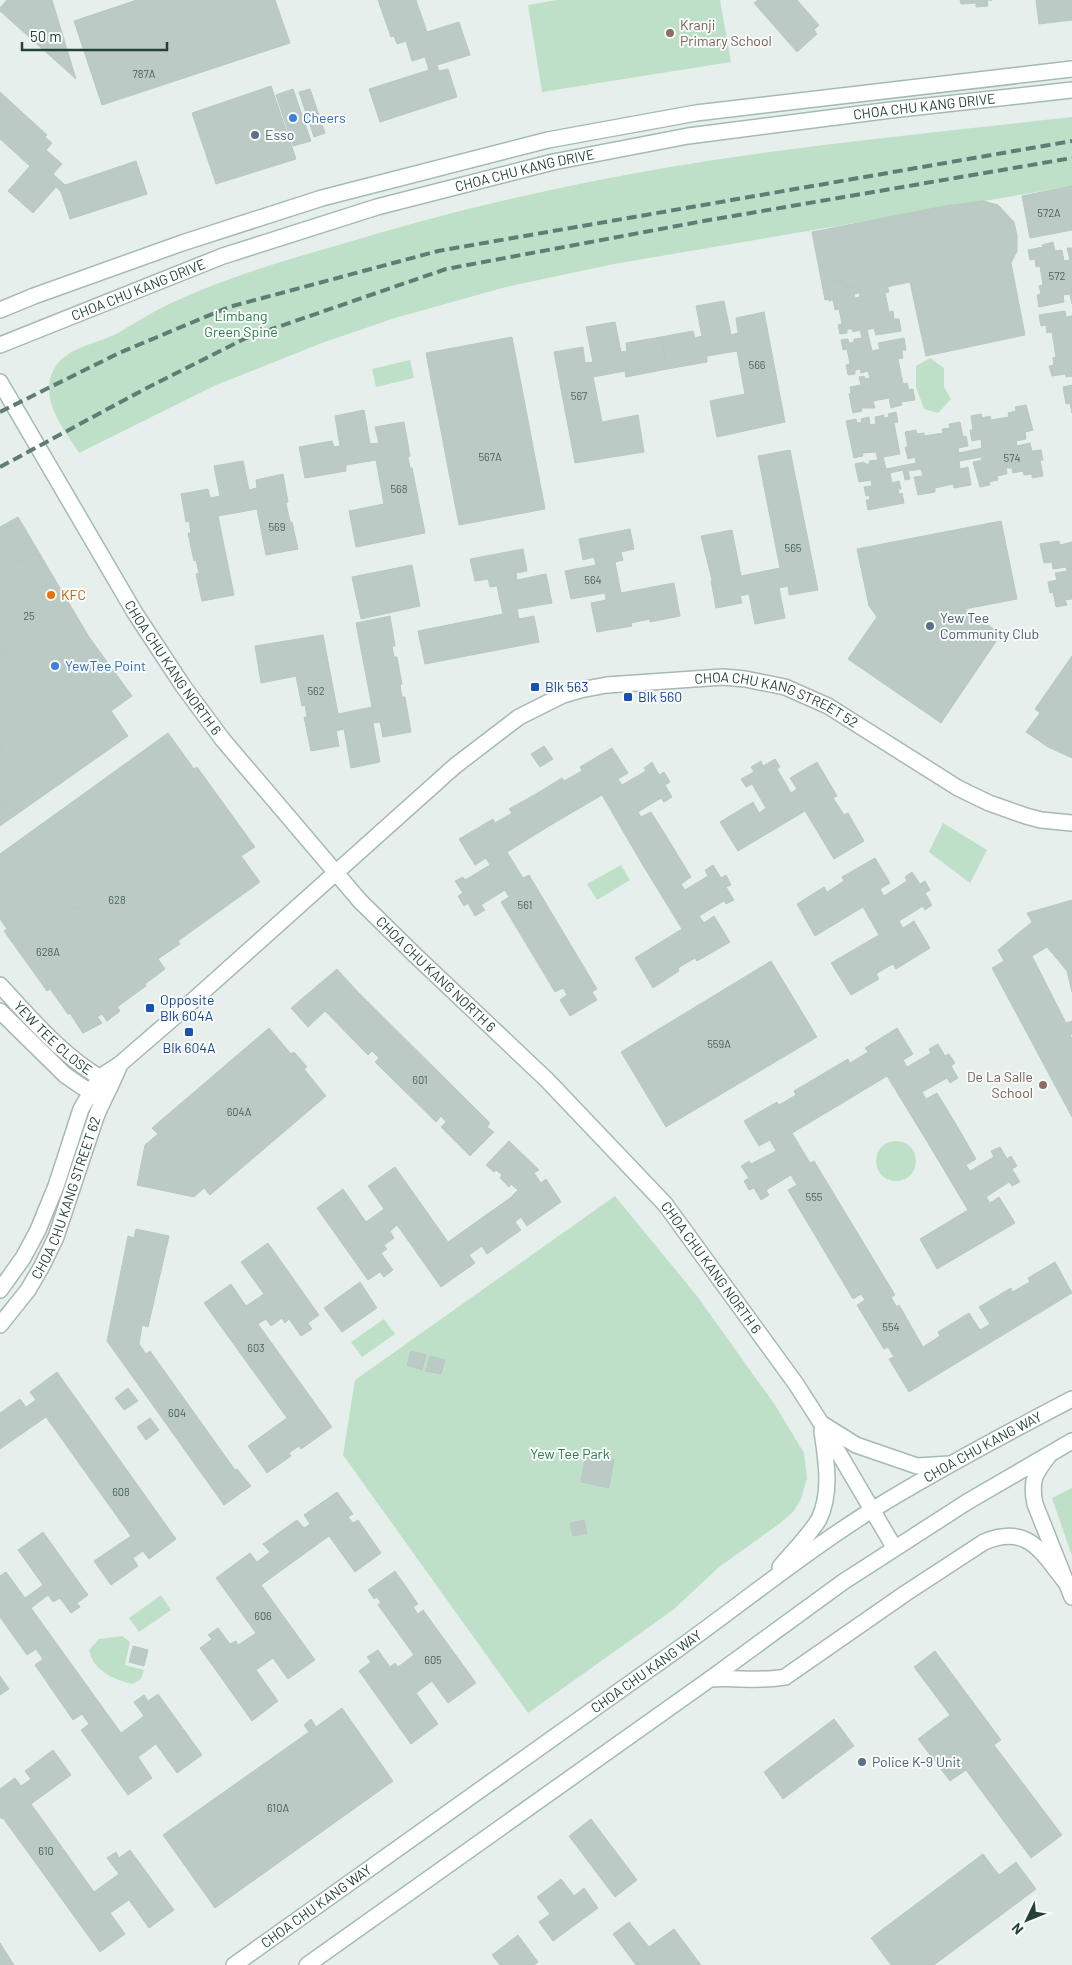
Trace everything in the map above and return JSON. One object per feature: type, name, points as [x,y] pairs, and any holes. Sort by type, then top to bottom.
[{"type":"main road","name":"CHOA CHU KANG DRIVE","points":[[0,310],[182,243],[322,198],[548,140],[696,113],[1072,69]]},
{"type":"main road","name":"CHOA CHU KANG DRIVE","points":[[0,345],[223,256],[377,207],[553,162],[688,136],[890,110],[1072,90]]},
{"type":"main road","name":"CHOA CHU KANG NORTH 6","points":[[0,382],[119,587],[183,686],[224,740],[360,901],[548,1080],[665,1204],[763,1336],[821,1423],[894,1547]]},
{"type":"main road","name":"CHOA CHU KANG STREET 52","points":[[336,872],[455,766],[519,716],[563,695],[580,690],[607,686],[723,677],[745,679],[785,687],[816,699],[958,788],[989,803],[1026,816],[1041,820],[1072,823]]},
{"type":"main road","name":"CHOA CHU KANG STREET 62","points":[[0,1325],[28,1290],[52,1244],[97,1097],[107,1080],[120,1064],[336,872]]},
{"type":"main road","name":"YEW TEE CLOSE","points":[[0,985],[62,1049],[107,1080]]},
{"type":"main road","name":"YEW TEE CLOSE","points":[[0,1011],[65,1075],[97,1097]]},
{"type":"main road","name":"CHOA CHU KANG STREET 62","points":[[0,1290],[23,1258],[38,1230],[56,1186],[81,1109],[97,1097]]},
{"type":"main road","name":"CHOA CHU KANG WAY","points":[[234,1965],[442,1815],[692,1640],[769,1580],[872,1511],[1072,1399]]},
{"type":"main road","points":[[821,1423],[856,1445],[909,1464],[917,1466],[953,1464]]},
{"type":"main road","points":[[769,1580],[818,1520],[826,1497],[827,1465],[821,1423]]},
{"type":"main road","points":[[307,1965],[710,1679],[842,1582],[894,1547],[1072,1441]]},
{"type":"main road","points":[[1053,1451],[1038,1469],[1033,1480],[1032,1492],[1070,1591]]},
{"type":"main road","points":[[710,1679],[729,1677],[774,1679],[785,1677],[906,1593],[984,1542],[997,1537],[1022,1537],[1031,1543],[1040,1551],[1070,1591]]},
{"type":"green space","points":[[557,0],[720,0],[731,62],[542,92],[528,5]]},
{"type":"green space","name":"Limbang Green Spine","points":[[1072,117],[1072,186],[614,264],[506,287],[395,318],[322,343],[216,385],[79,453],[60,424],[51,402],[50,380],[54,369],[66,356],[118,333],[163,307],[188,295],[241,275],[412,224],[522,196],[670,167],[820,145]]},
{"type":"green space","points":[[930,358],[944,368],[944,387],[951,399],[938,413],[924,409],[916,387],[916,366]]},
{"type":"green space","points":[[410,360],[414,378],[376,387],[372,369]]},
{"type":"green space","points":[[943,823],[987,850],[970,883],[929,852]]},
{"type":"green space","points":[[621,865],[630,880],[597,900],[587,884]]},
{"type":"green space","points":[[900,1141],[907,1144],[913,1150],[916,1161],[915,1169],[907,1178],[900,1181],[892,1181],[885,1178],[877,1169],[876,1157],[879,1150],[888,1142]]},
{"type":"green space","name":"Yew Tee Park","points":[[615,1196],[697,1296],[775,1405],[804,1453],[807,1478],[801,1499],[794,1511],[779,1524],[718,1568],[673,1610],[528,1713],[343,1455],[355,1380]]},
{"type":"green space","points":[[384,1319],[395,1334],[362,1357],[351,1342]]},
{"type":"green space","points":[[1072,1488],[1072,1556],[1052,1498]]},
{"type":"green space","points":[[161,1595],[171,1610],[139,1632],[129,1618]]},
{"type":"green space","points":[[122,1636],[130,1642],[125,1665],[144,1670],[141,1679],[133,1684],[118,1680],[105,1673],[95,1663],[89,1650],[99,1639]]},
{"type":"building","points":[[7,0],[52,0],[76,79],[0,11],[0,8]]},
{"type":"building","points":[[137,0],[275,0],[290,43],[102,105],[74,21]]},
{"type":"building","points":[[378,0],[416,0],[427,32],[459,22],[470,55],[437,65],[439,71],[448,69],[457,97],[380,122],[369,89],[429,70],[425,57],[412,61],[406,41],[397,44],[394,36],[391,37]]},
{"type":"building","points":[[758,0],[797,0],[819,25],[814,30],[817,34],[797,52],[754,3]]},
{"type":"building","points":[[960,0],[987,0],[988,6],[976,7],[976,3],[961,4]]},
{"type":"building","points":[[1036,0],[1072,0],[1072,20],[1039,24]]},
{"type":"building","points":[[271,86],[296,159],[216,184],[192,113]]},
{"type":"building","name":"Cheers","points":[[293,89],[311,141],[293,146],[276,95]]},
{"type":"building","points":[[310,89],[325,133],[314,137],[299,92]]},
{"type":"building","points":[[0,92],[47,135],[45,137],[52,143],[46,150],[62,164],[53,174],[65,185],[136,161],[147,194],[70,219],[61,192],[56,187],[33,213],[8,191],[30,166],[0,139]]},
{"type":"building","points":[[1072,186],[1072,230],[1030,238],[1022,196]]},
{"type":"building","points":[[983,201],[998,205],[1014,222],[1017,236],[1017,251],[1011,263],[1025,335],[926,356],[910,282],[825,300],[812,232],[945,206]]},
{"type":"building","points":[[1053,242],[1055,251],[1062,250],[1064,261],[1070,260],[1067,248],[1072,248],[1072,304],[1070,294],[1063,295],[1064,302],[1039,307],[1037,295],[1041,294],[1039,286],[1043,285],[1040,266],[1036,267],[1035,259],[1030,260],[1028,250],[1043,247],[1042,245]]},
{"type":"building","points":[[875,274],[875,276],[890,274],[892,284],[887,285],[889,292],[885,293],[889,312],[893,311],[894,319],[899,319],[901,331],[876,335],[874,328],[867,330],[872,351],[880,349],[878,343],[904,338],[906,350],[902,350],[903,358],[898,359],[903,384],[907,383],[909,390],[913,389],[915,400],[901,402],[902,405],[891,408],[889,398],[873,401],[875,408],[861,408],[862,411],[853,413],[849,394],[851,394],[850,387],[861,385],[859,377],[870,378],[868,371],[861,373],[860,369],[855,370],[855,374],[848,375],[846,365],[850,364],[847,349],[843,350],[841,340],[848,339],[849,343],[854,342],[854,339],[862,338],[860,330],[853,332],[852,329],[847,329],[847,333],[840,334],[838,325],[842,324],[839,309],[835,310],[833,300],[829,301],[826,283],[844,280],[846,288],[853,286],[855,298],[860,297],[858,286],[865,285],[864,276]]},
{"type":"building","points":[[724,301],[731,335],[738,333],[736,318],[764,312],[785,422],[717,437],[710,401],[745,394],[737,351],[707,356],[707,362],[667,369],[661,337],[693,331],[695,338],[702,336],[696,306]]},
{"type":"building","points":[[1065,311],[1066,317],[1072,316],[1072,376],[1066,377],[1065,374],[1052,376],[1049,366],[1054,365],[1053,358],[1056,357],[1052,332],[1047,333],[1046,325],[1041,326],[1039,315]]},
{"type":"building","points":[[615,322],[621,352],[627,351],[626,343],[661,337],[667,369],[626,377],[625,371],[593,377],[602,422],[638,415],[644,452],[575,463],[554,352],[583,347],[585,363],[593,362],[586,327]]},
{"type":"building","points":[[512,337],[545,509],[459,525],[426,353]]},
{"type":"building","points":[[1072,385],[1072,413],[1070,403],[1066,404],[1063,387]]},
{"type":"building","points":[[1026,405],[1033,430],[1025,432],[1026,439],[1016,441],[1017,446],[1030,443],[1032,451],[1041,450],[1043,460],[1040,460],[1043,476],[1032,478],[1032,474],[1024,475],[1023,471],[1013,473],[1012,468],[1006,468],[1007,474],[997,476],[998,480],[989,482],[990,485],[980,487],[973,462],[982,460],[981,457],[959,461],[960,469],[968,467],[971,485],[954,488],[953,484],[935,488],[935,492],[918,495],[914,477],[923,476],[921,469],[908,471],[910,479],[905,480],[903,470],[890,473],[892,483],[899,481],[901,489],[898,489],[899,494],[902,493],[904,503],[868,510],[866,500],[870,500],[869,495],[866,496],[864,487],[872,486],[871,480],[859,482],[855,464],[864,462],[865,464],[870,464],[869,461],[878,460],[876,452],[862,453],[863,456],[854,458],[846,421],[856,419],[857,423],[862,422],[861,419],[869,417],[870,425],[876,424],[875,417],[884,415],[884,418],[889,417],[888,414],[896,412],[898,422],[894,423],[900,454],[883,457],[886,469],[916,463],[915,457],[908,459],[905,447],[908,447],[905,432],[916,430],[917,434],[924,433],[924,436],[943,433],[942,429],[950,428],[949,424],[960,422],[963,437],[966,436],[968,446],[958,448],[959,453],[982,448],[981,439],[972,441],[970,430],[973,430],[971,416],[981,414],[982,418],[990,416],[991,420],[1009,417],[1008,413],[1016,411],[1015,407]]},
{"type":"building","points":[[364,410],[370,444],[379,443],[375,427],[404,422],[410,456],[408,457],[410,468],[412,468],[425,533],[356,547],[349,511],[384,504],[376,460],[346,465],[346,471],[305,478],[299,447],[332,441],[334,447],[340,446],[335,416]]},
{"type":"building","points":[[790,450],[818,590],[789,595],[788,586],[779,588],[785,618],[755,624],[749,594],[740,596],[742,603],[716,608],[712,580],[701,536],[732,530],[741,576],[780,568],[758,456]]},
{"type":"building","points":[[243,461],[249,490],[257,488],[256,480],[283,474],[288,502],[286,503],[298,549],[266,555],[257,509],[218,516],[234,595],[202,601],[196,574],[199,573],[196,560],[194,561],[188,533],[191,533],[189,521],[186,522],[181,494],[208,489],[210,498],[220,496],[214,466]]},
{"type":"building","name":"YewTee Point","points":[[18,517],[89,637],[132,696],[111,711],[128,736],[0,826],[0,527]]},
{"type":"building","name":"Yew Tee Community Club","points":[[1001,521],[1017,599],[965,609],[1001,634],[941,723],[848,659],[877,617],[869,606],[857,549]]},
{"type":"building","points":[[630,529],[634,549],[621,552],[623,560],[615,562],[621,593],[674,583],[680,616],[650,622],[650,619],[631,623],[632,626],[597,632],[591,603],[606,600],[605,593],[571,599],[565,571],[596,565],[594,557],[583,560],[579,539]]},
{"type":"building","points":[[1059,541],[1060,545],[1072,542],[1072,599],[1065,600],[1067,605],[1056,607],[1053,592],[1050,593],[1048,582],[1057,580],[1055,573],[1067,571],[1066,567],[1053,569],[1052,562],[1044,563],[1040,544]]},
{"type":"building","points":[[523,549],[527,571],[516,573],[517,580],[546,574],[552,603],[517,609],[519,619],[534,616],[539,642],[425,664],[418,631],[503,614],[497,586],[490,587],[488,579],[475,581],[470,559]]},
{"type":"building","points":[[13,552],[19,563],[37,553],[46,570],[39,574],[54,598],[60,595],[68,611],[49,622],[59,640],[29,657],[33,664],[14,675],[2,655],[8,652],[3,643],[0,644],[0,559]]},
{"type":"building","points":[[412,565],[420,606],[361,619],[352,577]]},
{"type":"building","points":[[390,616],[395,646],[392,646],[394,657],[397,657],[402,684],[400,685],[402,697],[405,697],[411,732],[383,737],[380,722],[373,723],[380,762],[351,768],[344,729],[336,731],[339,746],[311,751],[304,717],[307,717],[305,705],[302,706],[296,676],[261,683],[255,646],[323,635],[338,714],[372,707],[356,623]]},
{"type":"building","points":[[1072,656],[1072,758],[1048,747],[1026,732],[1040,713],[1035,709]]},
{"type":"building","points":[[168,733],[194,769],[197,767],[255,847],[241,856],[260,882],[178,941],[180,944],[158,959],[165,969],[145,984],[146,986],[117,1007],[120,1011],[107,1021],[102,1014],[97,1017],[102,1023],[83,1033],[70,1013],[68,1014],[50,989],[47,991],[4,931],[7,929],[0,919],[0,854]]},
{"type":"building","points":[[0,746],[15,773],[0,781]]},
{"type":"building","points":[[544,746],[553,759],[540,767],[531,754]]},
{"type":"building","points":[[612,748],[628,773],[618,779],[622,785],[646,771],[644,768],[652,762],[659,775],[664,772],[670,782],[665,785],[672,797],[664,802],[661,798],[638,812],[641,817],[651,812],[671,844],[641,862],[602,795],[554,823],[536,794],[562,778],[564,781],[582,771],[580,767]]},
{"type":"building","points":[[775,759],[780,767],[777,769],[791,793],[797,789],[790,778],[817,762],[837,796],[833,798],[844,815],[848,813],[864,841],[834,859],[805,811],[738,851],[720,822],[753,802],[759,813],[766,808],[752,784],[746,787],[741,779],[754,772],[751,767],[761,761],[763,766]]},
{"type":"building","points":[[0,789],[8,804],[0,808]]},
{"type":"building","points":[[536,794],[554,823],[507,852],[523,878],[529,875],[597,989],[592,992],[597,1000],[570,1016],[560,1000],[567,995],[563,988],[555,992],[501,902],[509,897],[505,890],[481,905],[485,910],[475,916],[468,903],[464,906],[458,896],[463,893],[455,881],[463,877],[465,880],[490,865],[486,858],[475,865],[459,839],[493,819],[495,823],[512,813],[509,809]]},
{"type":"building","points":[[671,844],[691,877],[681,884],[685,890],[708,876],[705,870],[713,865],[721,878],[726,875],[731,885],[726,887],[734,900],[726,904],[724,901],[699,916],[704,923],[714,916],[730,942],[697,961],[695,958],[678,968],[679,971],[653,988],[635,958],[682,929],[641,862]]},
{"type":"building","points":[[35,846],[42,855],[38,858],[42,864],[44,863],[49,869],[52,866],[59,876],[45,886],[51,893],[65,883],[71,893],[68,895],[72,901],[70,903],[74,909],[78,907],[85,916],[71,926],[74,929],[67,934],[54,916],[45,922],[88,980],[106,971],[114,985],[116,984],[120,990],[124,988],[130,997],[117,1007],[120,1011],[107,1021],[102,1014],[97,1017],[102,1023],[83,1033],[63,1006],[70,1001],[74,994],[85,988],[74,973],[53,988],[16,936],[36,921],[26,906],[17,912],[14,908],[0,918],[0,870],[11,885],[24,875],[11,857],[18,852],[21,856]]},
{"type":"building","points":[[875,858],[890,883],[880,889],[884,896],[907,881],[905,877],[912,872],[920,884],[925,881],[930,890],[925,893],[932,905],[925,910],[923,906],[899,921],[903,928],[914,921],[930,948],[896,969],[893,964],[884,969],[876,974],[879,979],[851,995],[831,963],[879,935],[863,907],[815,936],[797,904],[824,887],[827,892],[844,881],[842,877]]},
{"type":"building","points":[[1072,900],[1072,992],[1067,971],[1047,947],[1032,956],[1066,1023],[1072,1021],[1072,1034],[1070,1035],[1072,1038],[1072,1117],[992,968],[1004,961],[998,950],[1032,922],[1027,913]]},
{"type":"building","points":[[771,961],[817,1037],[666,1127],[621,1052]]},
{"type":"building","points":[[337,969],[490,1123],[487,1127],[494,1132],[470,1156],[441,1127],[446,1122],[441,1116],[436,1122],[375,1062],[379,1058],[372,1051],[368,1055],[325,1011],[308,1027],[291,1008]]},
{"type":"building","points":[[269,1028],[291,1054],[294,1052],[307,1067],[304,1069],[326,1096],[210,1195],[204,1188],[194,1197],[137,1185],[145,1145],[158,1134],[152,1128]]},
{"type":"building","points":[[897,1028],[913,1054],[903,1060],[907,1067],[931,1053],[929,1049],[938,1044],[945,1056],[949,1054],[955,1063],[951,1066],[958,1078],[950,1083],[947,1078],[922,1092],[926,1099],[937,1093],[957,1126],[928,1143],[887,1076],[839,1105],[821,1075],[848,1059],[850,1063],[868,1052],[865,1048]]},
{"type":"building","points":[[821,1075],[839,1105],[792,1133],[810,1163],[814,1161],[895,1295],[891,1297],[896,1306],[868,1323],[857,1305],[865,1300],[861,1294],[853,1299],[788,1190],[797,1185],[791,1175],[766,1190],[769,1195],[761,1200],[754,1188],[749,1190],[744,1181],[749,1178],[741,1166],[749,1161],[751,1164],[776,1151],[770,1140],[759,1146],[744,1121],[777,1102],[779,1105],[796,1095],[794,1091]]},
{"type":"building","points":[[957,1126],[976,1159],[966,1165],[970,1171],[994,1157],[991,1151],[1000,1147],[1007,1159],[1011,1156],[1017,1166],[1012,1169],[1020,1182],[1012,1186],[1009,1182],[986,1197],[990,1203],[999,1197],[1015,1223],[937,1269],[920,1239],[968,1210],[928,1143]]},
{"type":"building","points":[[509,1141],[539,1170],[534,1173],[541,1183],[546,1179],[561,1202],[527,1226],[521,1217],[515,1222],[521,1230],[487,1254],[482,1246],[469,1255],[475,1263],[441,1287],[397,1225],[390,1231],[394,1238],[384,1245],[387,1249],[381,1253],[393,1270],[384,1277],[380,1272],[368,1280],[317,1208],[343,1189],[366,1222],[384,1209],[368,1186],[395,1167],[448,1242],[510,1198],[518,1190],[511,1184],[509,1187],[500,1178],[502,1175],[496,1170],[494,1172],[486,1165]]},
{"type":"building","points":[[136,1229],[169,1236],[148,1327],[142,1325],[139,1344],[146,1354],[150,1351],[235,1470],[237,1469],[251,1486],[224,1505],[107,1341],[128,1236],[134,1238]]},
{"type":"building","points":[[268,1243],[319,1315],[308,1323],[312,1329],[301,1336],[289,1319],[285,1323],[282,1318],[271,1326],[266,1319],[258,1324],[332,1427],[301,1449],[299,1446],[289,1453],[291,1456],[267,1473],[248,1446],[287,1418],[204,1303],[231,1284],[246,1306],[264,1294],[241,1262]]},
{"type":"building","points":[[1055,1262],[1072,1293],[909,1392],[889,1359],[894,1357],[888,1347],[884,1349],[868,1323],[899,1305],[923,1347],[940,1336],[938,1332],[969,1313],[980,1330],[990,1324],[979,1307],[1011,1288],[1012,1292],[1030,1282],[1028,1278]]},
{"type":"building","points":[[360,1282],[377,1308],[342,1332],[324,1308]]},
{"type":"building","points":[[411,1351],[426,1355],[422,1370],[407,1365]]},
{"type":"building","points":[[430,1356],[445,1360],[441,1374],[426,1371]]},
{"type":"building","points":[[57,1372],[176,1539],[149,1559],[143,1551],[133,1558],[138,1566],[111,1585],[94,1561],[131,1536],[46,1417],[0,1449],[0,1413],[20,1399],[26,1407],[36,1400],[30,1392]]},
{"type":"building","points":[[128,1388],[138,1401],[124,1410],[115,1398]]},
{"type":"building","points":[[150,1418],[159,1430],[146,1440],[137,1427]]},
{"type":"building","points":[[586,1454],[614,1459],[609,1488],[581,1482]]},
{"type":"building","points":[[337,1492],[353,1514],[348,1517],[353,1523],[358,1520],[381,1553],[355,1572],[329,1536],[261,1585],[315,1660],[288,1679],[273,1658],[256,1670],[278,1701],[252,1721],[200,1648],[212,1639],[208,1635],[218,1628],[230,1644],[236,1641],[238,1645],[256,1633],[216,1578],[250,1553],[257,1562],[270,1552],[263,1544],[297,1520],[304,1528],[310,1524],[304,1515]]},
{"type":"building","points":[[584,1520],[587,1533],[573,1536],[570,1523]]},
{"type":"building","points":[[43,1532],[88,1595],[77,1603],[80,1607],[71,1613],[60,1598],[53,1602],[48,1595],[31,1608],[121,1733],[144,1716],[134,1702],[144,1695],[148,1701],[158,1694],[202,1755],[177,1773],[156,1744],[138,1757],[152,1778],[128,1795],[81,1730],[89,1724],[82,1714],[73,1720],[35,1665],[43,1659],[36,1649],[27,1655],[0,1617],[0,1576],[6,1572],[25,1598],[43,1585],[18,1550]]},
{"type":"building","points":[[395,1571],[418,1604],[413,1607],[418,1614],[423,1610],[476,1683],[448,1703],[432,1681],[416,1693],[438,1724],[411,1744],[359,1671],[371,1662],[367,1657],[378,1650],[390,1667],[395,1663],[398,1667],[414,1655],[378,1605],[381,1603],[377,1597],[374,1599],[368,1590]]},
{"type":"building","points":[[133,1646],[148,1650],[144,1666],[129,1662]]},
{"type":"building","points":[[935,1651],[1001,1740],[994,1745],[1062,1835],[1031,1858],[966,1770],[950,1781],[918,1739],[950,1715],[914,1667]]},
{"type":"building","points":[[0,1676],[9,1689],[0,1695]]},
{"type":"building","points":[[342,1708],[393,1781],[215,1908],[163,1835],[309,1732],[304,1725],[311,1719],[316,1727]]},
{"type":"building","points":[[834,1719],[854,1746],[783,1799],[764,1772]]},
{"type":"building","points":[[53,1750],[71,1775],[31,1804],[94,1892],[119,1874],[107,1858],[116,1852],[119,1858],[130,1850],[174,1910],[149,1928],[129,1900],[110,1913],[125,1934],[100,1952],[3,1818],[0,1817],[0,1789],[15,1778],[21,1786],[31,1779],[25,1771]]},
{"type":"building","points":[[591,1819],[637,1880],[615,1897],[569,1836]]},
{"type":"building","points":[[983,1854],[999,1875],[1016,1862],[1036,1889],[934,1965],[891,1965],[871,1938]]},
{"type":"building","points":[[561,1879],[574,1896],[584,1888],[598,1908],[553,1941],[539,1922],[550,1914],[537,1897]]},
{"type":"building","points":[[629,1922],[649,1947],[674,1929],[701,1965],[636,1965],[613,1934]]},
{"type":"building","points":[[518,1935],[538,1962],[534,1965],[500,1965],[492,1955]]},
{"type":"building","points":[[0,1943],[14,1965],[0,1965]]},
{"type":"railway","points":[[0,412],[119,353],[229,307],[438,251],[1072,141]]},
{"type":"railway","points":[[0,467],[143,390],[246,338],[446,269],[698,222],[1072,158]]},
{"type":"place","name":"Kranji Primary School","points":[[670,33]]},
{"type":"place","name":"Cheers","points":[[293,118]]},
{"type":"place","name":"Esso","points":[[255,135]]},
{"type":"place","name":"KFC","points":[[51,595]]},
{"type":"place","name":"Yew Tee Community Club","points":[[930,626]]},
{"type":"place","name":"YewTee Point","points":[[55,666]]},
{"type":"place","name":"Blk 563","points":[[535,687]]},
{"type":"place","name":"Blk 560","points":[[628,697]]},
{"type":"place","name":"Opposite Blk 604A","points":[[150,1008]]},
{"type":"place","name":"Blk 604A","points":[[189,1032]]},
{"type":"place","name":"De La Salle School","points":[[1043,1085]]},
{"type":"place","name":"Police K-9 Unit","points":[[862,1762]]}]
